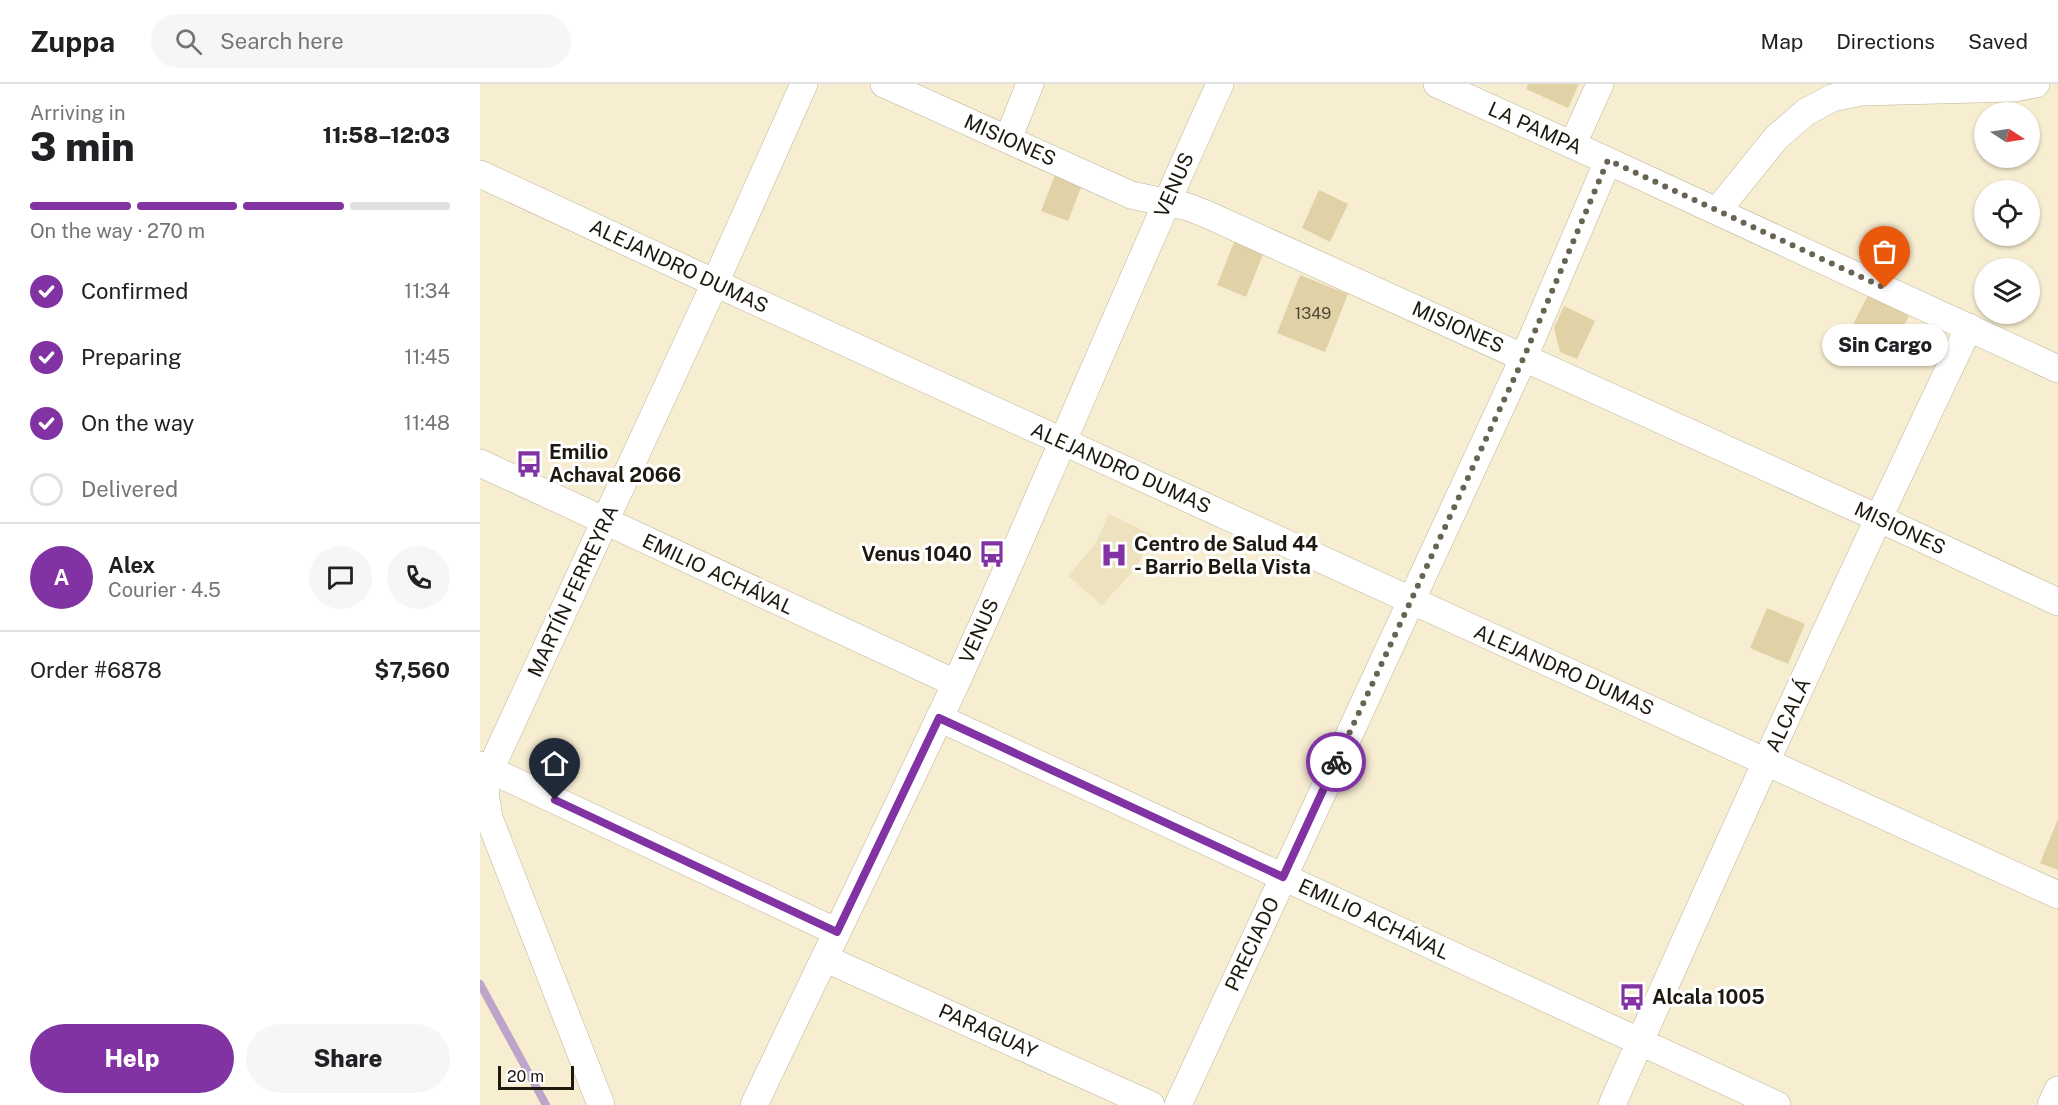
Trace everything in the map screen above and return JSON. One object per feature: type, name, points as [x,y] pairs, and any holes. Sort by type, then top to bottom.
[{"type":"street","name":"MARTÍN FERREYRA","points":[[601,1105],[489,818],[484,793],[485,767],[605,521],[715,284],[804,84]]},
{"type":"street","name":"MISIONES","points":[[884,84],[1131,195],[1188,207],[1206,214],[1878,518],[2058,602]]},
{"type":"street","points":[[1008,139],[1030,84]]},
{"type":"street","name":"VENUS","points":[[754,1105],[955,683],[1064,442],[1166,202],[1220,84]]},
{"type":"street","name":"LA PAMPA","points":[[1437,84],[1608,160],[2058,369]]},
{"type":"street","points":[[1573,144],[1600,84]]},
{"type":"street","points":[[1717,211],[1776,138],[1806,112],[1832,98],[1862,92],[2015,88],[2036,84]]},
{"type":"street","name":"PRECIADO","points":[[1178,1105],[1524,357],[1608,160]]},
{"type":"street","name":"ALEJANDRO DUMAS","points":[[480,174],[715,284],[2058,895]]},
{"type":"street","name":"ALCALÁ","points":[[1612,1105],[1712,878],[1969,327]]},
{"type":"street","name":"EMILIO ACHÁVAL","points":[[480,464],[955,683]]},
{"type":"street","name":"EMILIO ACHÁVAL","points":[[939,718],[1777,1105]]},
{"type":"street","points":[[485,767],[837,932]]},
{"type":"street","name":"PARAGUAY","points":[[824,958],[1151,1105]]},
{"type":"street","points":[[2051,1105],[2058,1090]]},
{"type":"shaded area","name":"Centro de Salud 44 - Barrio Bella Vista","points":[[1109,514],[1152,535],[1137,567],[1102,605],[1068,576],[1096,543]]},
{"type":"building","points":[[1528,84],[1579,84],[1568,108],[1526,89]]},
{"type":"building","points":[[1058,167],[1085,177],[1068,221],[1041,211]]},
{"type":"building","points":[[1319,190],[1348,204],[1330,242],[1302,228]]},
{"type":"building","points":[[1235,240],[1264,252],[1246,297],[1217,285]]},
{"type":"building","points":[[1300,275],[1348,294],[1325,352],[1277,333]]},
{"type":"building","points":[[1868,295],[1909,316],[1888,356],[1847,336]]},
{"type":"building","points":[[1564,306],[1595,321],[1577,359],[1560,352],[1554,328]]},
{"type":"building","points":[[1767,608],[1805,624],[1788,664],[1750,648]]},
{"type":"building","points":[[2058,819],[2058,870],[2040,863]]},
{"type":"waterway","points":[[480,984],[546,1105]]},
{"type":"way so far","points":[[1336,762],[1524,357],[1608,160],[1885,288]]},
{"type":"place","name":"Sin Cargo","points":[[1885,288]]},
{"type":"place","name":"Emilio Achaval 2066","points":[[529,464]]},
{"type":"place","name":"Venus 1040","points":[[992,554]]},
{"type":"place","name":"Centro de Salud 44 - Barrio Bella Vista","points":[[1114,555]]},
{"type":"place","name":"Alcala 1005","points":[[1632,997]]},
{"type":"route","points":[[555,800],[837,932],[939,718],[1283,877],[1336,762]]}]
